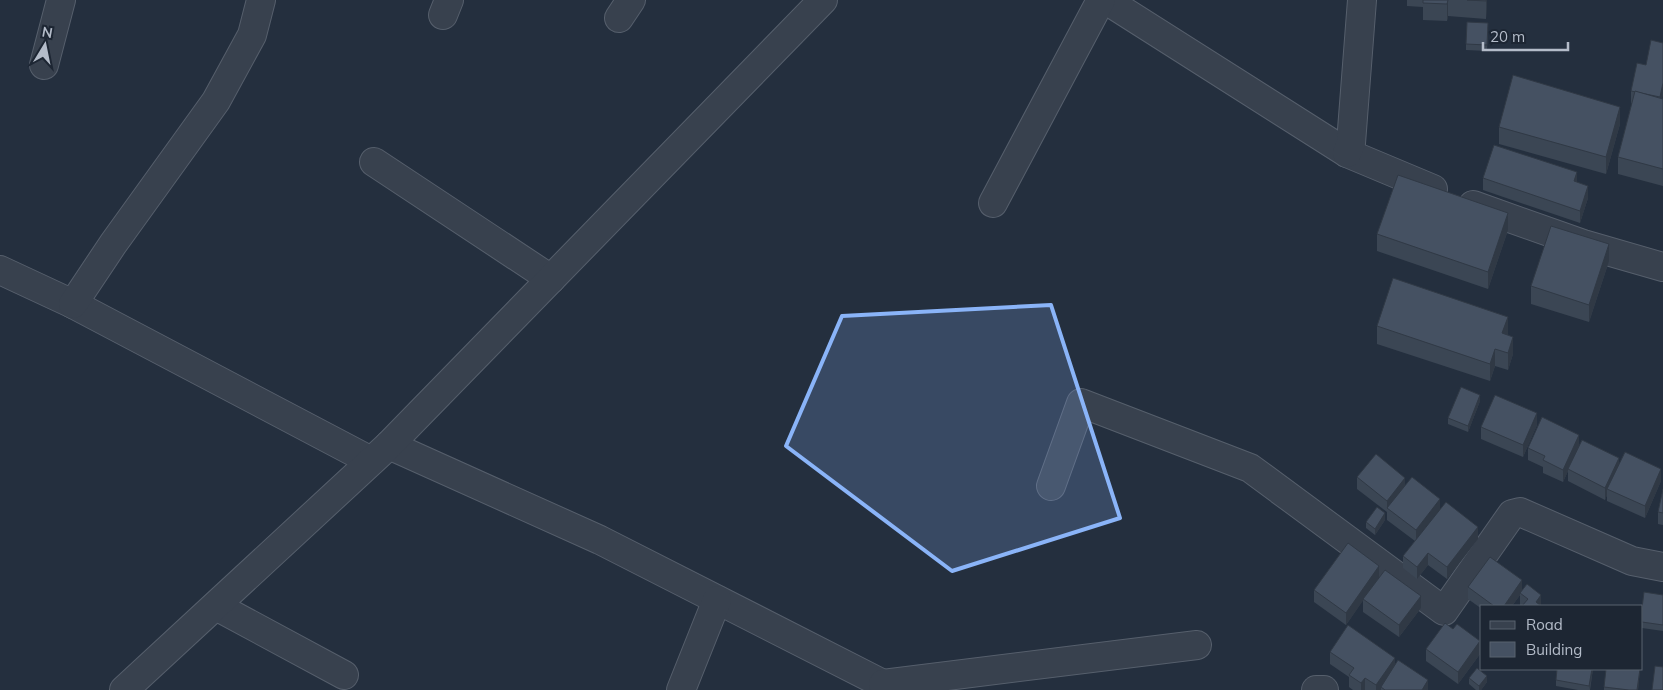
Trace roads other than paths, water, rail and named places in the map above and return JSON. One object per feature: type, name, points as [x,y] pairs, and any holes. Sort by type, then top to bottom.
[{"type":"street","points":[[44,65],[61,0]]},
{"type":"street","points":[[73,304],[113,244],[216,101],[252,35],[261,0]]},
{"type":"street","points":[[124,690],[380,453],[823,0]]},
{"type":"street","points":[[993,204],[1101,0]]},
{"type":"street","points":[[1106,0],[1348,153],[1465,202],[1583,244],[1663,267]]},
{"type":"street","points":[[1348,153],[1351,143],[1362,0]]},
{"type":"street","points":[[374,162],[551,279]]},
{"type":"street","points":[[0,270],[380,453],[600,540],[884,688],[997,680],[1197,645]]},
{"type":"street","points":[[1051,486],[1081,403],[1250,468],[1444,611],[1512,514],[1520,512],[1632,561],[1663,567]]},
{"type":"street","points":[[681,690],[717,600]]},
{"type":"street","points":[[216,606],[344,675]]},
{"type":"street","points":[[1316,690],[1324,690]]}]
